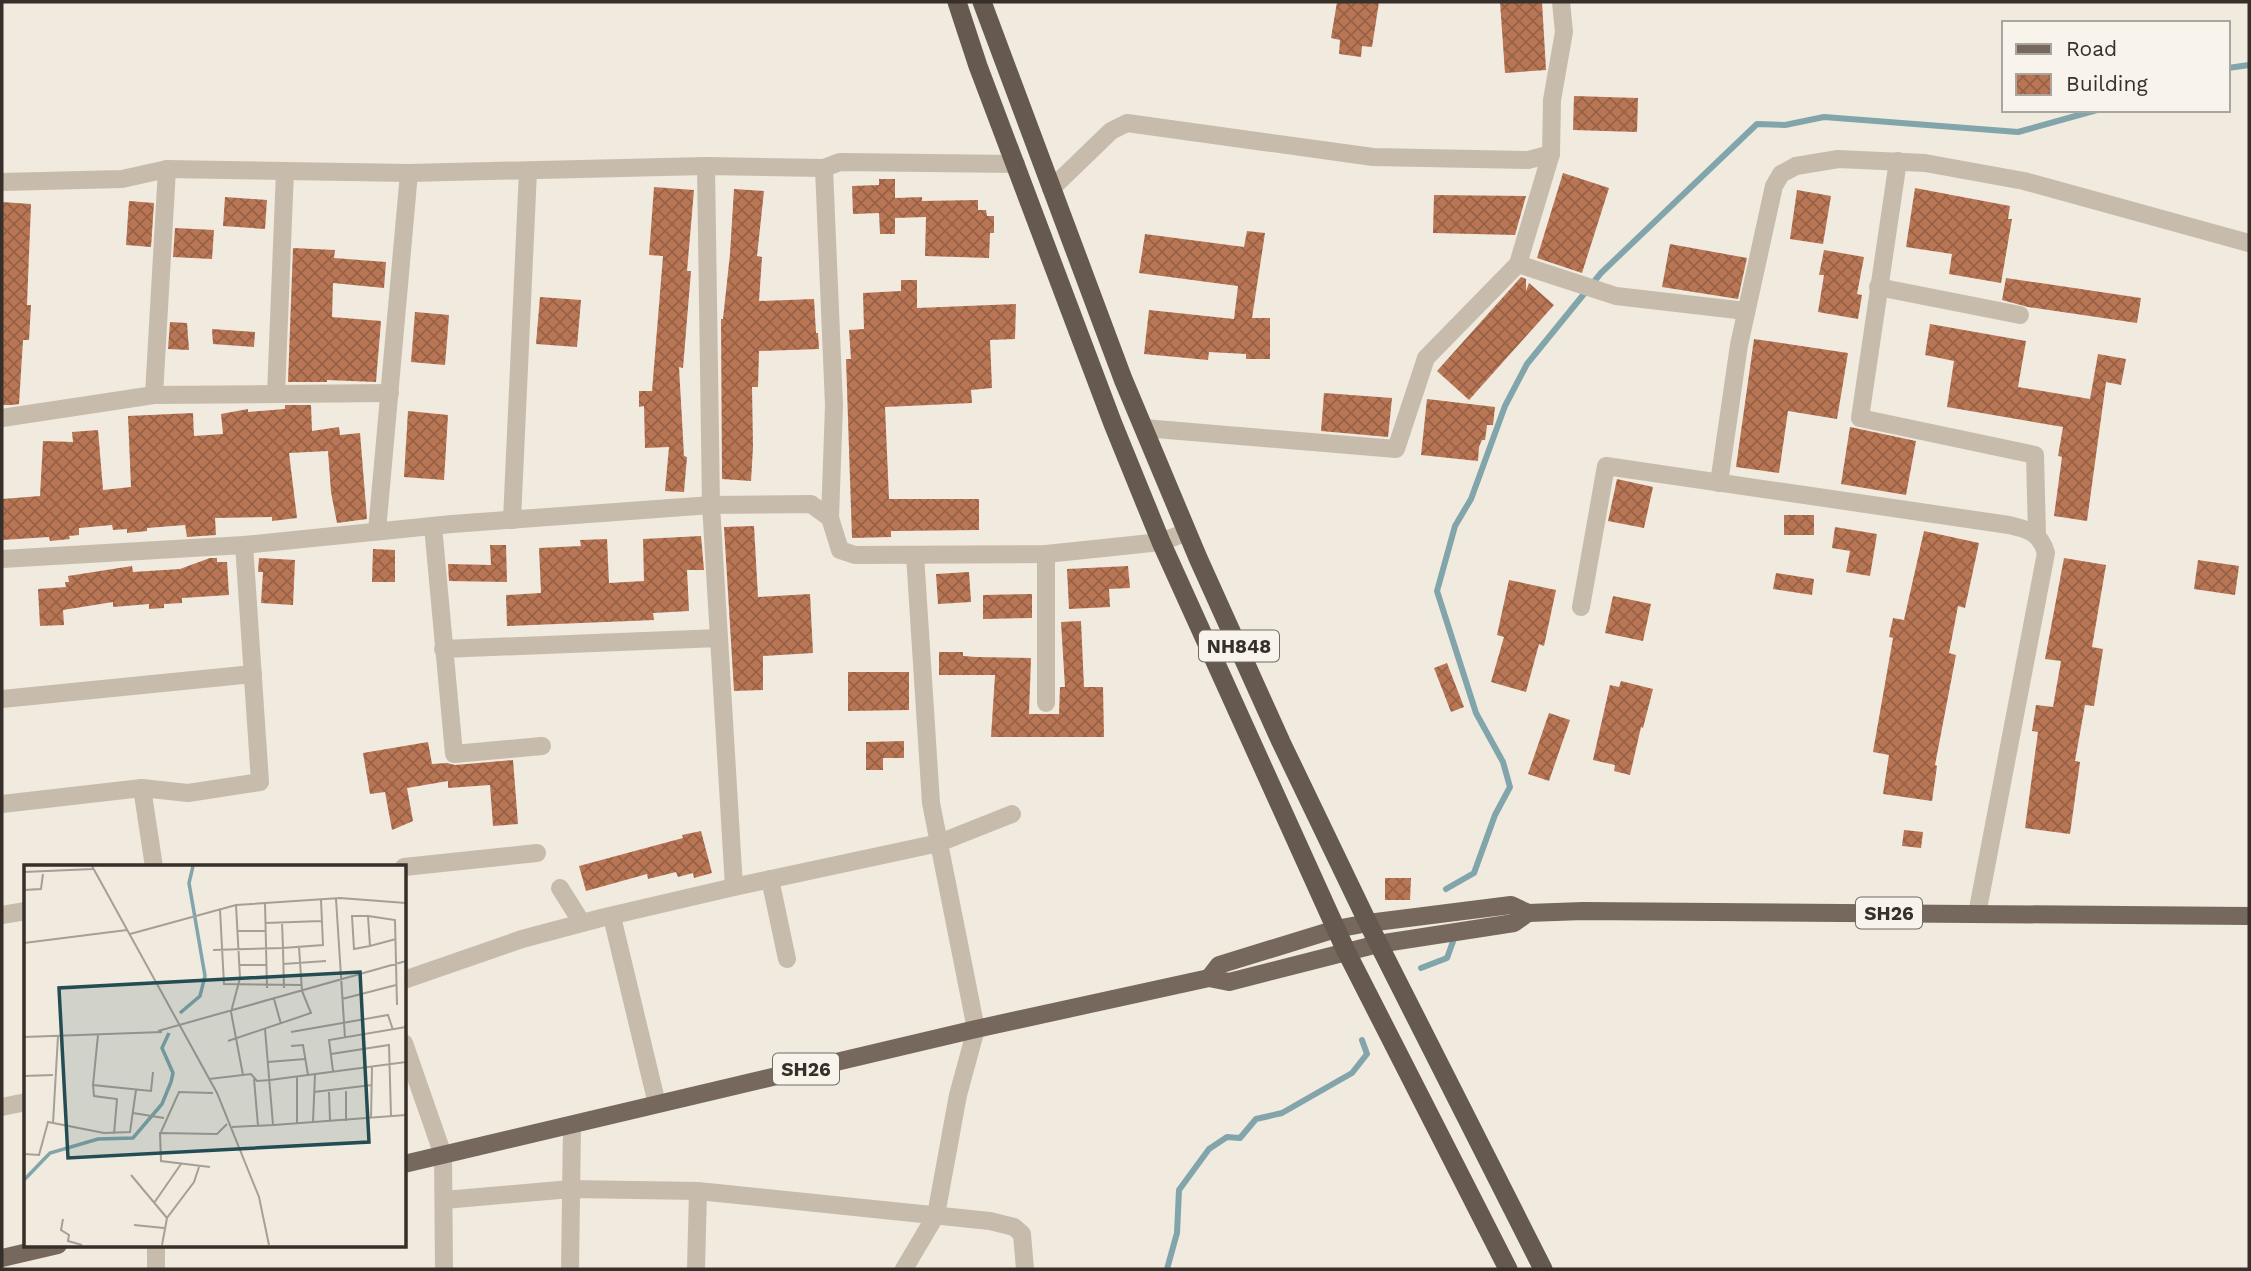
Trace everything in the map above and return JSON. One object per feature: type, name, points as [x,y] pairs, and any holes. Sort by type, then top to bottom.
[{"type":"highway","name":"NH848","points":[[957,2],[978,66],[1113,424],[1161,542],[1346,951],[1508,1269]]},
{"type":"highway","name":"NH848","points":[[982,2],[1051,189],[1187,532],[1281,742],[1378,944],[1543,1269]]},
{"type":"main road","name":"SH26","points":[[1209,978],[1219,965],[1336,929],[1511,905],[1528,913],[1596,911],[2249,916]]},
{"type":"main road","name":"SH26","points":[[406,1164],[976,1029],[1209,978],[1229,982],[1378,944],[1514,923],[1528,913]]},
{"type":"main road","points":[[2,1258],[54,1246]]},
{"type":"street","points":[[1144,428],[1396,449],[1426,358],[1518,264],[1551,154],[1552,100],[1564,32],[1561,2]]},
{"type":"street","points":[[1051,189],[1111,131],[1127,123],[1373,157],[1528,160],[1551,154]]},
{"type":"street","points":[[1719,483],[1746,311],[1774,186],[1781,174],[1796,166],[1838,159],[1925,163],[2024,181],[2249,243]]},
{"type":"street","points":[[1898,161],[1860,418],[2035,455],[2037,535],[2046,553],[1977,914]]},
{"type":"street","points":[[2,182],[122,179],[167,169],[408,173],[706,166],[824,168],[840,162],[1016,164]]},
{"type":"street","points":[[706,166],[711,505],[734,887]]},
{"type":"street","points":[[824,168],[834,405],[830,518],[836,542],[845,553],[1046,554],[1161,542],[1187,532]]},
{"type":"street","points":[[153,395],[167,169]]},
{"type":"street","points":[[276,394],[285,171]]},
{"type":"street","points":[[512,520],[528,171]]},
{"type":"street","points":[[377,531],[408,173]]},
{"type":"street","points":[[1518,264],[1616,296],[1746,311]]},
{"type":"street","points":[[1878,287],[2020,315]]},
{"type":"street","points":[[2,418],[153,395],[390,394]]},
{"type":"street","points":[[1581,607],[1606,466],[2008,525],[2037,535]]},
{"type":"street","points":[[2,559],[244,545],[433,526],[711,505],[811,504],[830,518]]},
{"type":"street","points":[[433,526],[454,754],[542,746]]},
{"type":"street","points":[[2,804],[142,788],[188,793],[260,782],[244,545]]},
{"type":"street","points":[[1046,554],[1046,703]]},
{"type":"street","points":[[904,1269],[936,1215],[958,1095],[976,1029],[931,803],[915,555]]},
{"type":"street","points":[[443,649],[719,638]]},
{"type":"street","points":[[2,699],[253,674]]},
{"type":"street","points":[[142,788],[154,865]]},
{"type":"street","points":[[406,979],[522,939],[582,923],[939,843],[1012,814]]},
{"type":"street","points":[[406,867],[537,853]]},
{"type":"street","points":[[770,879],[787,959]]},
{"type":"street","points":[[560,888],[582,923]]},
{"type":"street","points":[[2,915],[24,912]]},
{"type":"street","points":[[612,917],[657,1104]]},
{"type":"street","points":[[406,1049],[443,1155],[444,1269]]},
{"type":"street","points":[[2,1107],[24,1102]]},
{"type":"street","points":[[570,1269],[572,1126]]},
{"type":"street","points":[[444,1200],[571,1189],[698,1191],[990,1221],[1014,1227],[1022,1234],[1025,1241],[1025,1269]]},
{"type":"street","points":[[696,1269],[698,1191]]},
{"type":"street","points":[[156,1246],[156,1269]]},
{"type":"building","points":[[1337,2],[1379,2],[1372,47],[1362,46],[1361,57],[1339,54],[1340,40],[1331,38]]},
{"type":"building","points":[[1500,2],[1542,2],[1546,70],[1505,73]]},
{"type":"building","points":[[1574,96],[1638,98],[1637,132],[1573,130]]},
{"type":"building","points":[[1563,173],[1609,188],[1582,273],[1537,258]]},
{"type":"building","points":[[879,179],[895,179],[895,198],[922,197],[922,201],[978,200],[978,210],[986,210],[987,216],[994,216],[989,258],[925,256],[926,217],[895,218],[895,234],[880,234],[879,213],[853,214],[852,186],[879,185]]},
{"type":"building","points":[[654,187],[694,190],[683,368],[679,367],[684,456],[687,457],[684,492],[665,491],[669,447],[645,448],[644,406],[639,407],[639,391],[652,391],[663,256],[649,255]]},
{"type":"building","points":[[1915,188],[2010,206],[2008,219],[2012,219],[2001,283],[1949,274],[1952,254],[1906,247]]},
{"type":"building","points":[[734,189],[764,191],[757,256],[762,257],[759,301],[814,299],[819,349],[759,351],[758,387],[752,387],[751,481],[722,479],[721,319],[730,254]]},
{"type":"building","points":[[1797,190],[1831,196],[1823,244],[1790,239]]},
{"type":"building","points":[[1434,195],[1526,196],[1515,235],[1433,233]]},
{"type":"building","points":[[225,197],[267,200],[265,229],[223,226]]},
{"type":"building","points":[[129,201],[154,203],[151,247],[126,245]]},
{"type":"building","points":[[2,202],[31,204],[27,305],[31,305],[29,340],[23,340],[19,404],[11,405],[2,405]]},
{"type":"building","points":[[175,228],[214,230],[212,259],[173,257]]},
{"type":"building","points":[[1247,231],[1265,233],[1252,318],[1270,318],[1270,359],[1246,359],[1246,354],[1209,352],[1208,360],[1144,354],[1149,310],[1234,319],[1238,286],[1139,273],[1145,234],[1244,247]]},
{"type":"building","points":[[1670,244],[1747,258],[1738,299],[1662,287]]},
{"type":"building","points":[[293,248],[335,250],[334,258],[386,262],[384,288],[333,283],[332,317],[381,321],[376,382],[288,382]]},
{"type":"building","points":[[1824,250],[1864,257],[1857,294],[1862,295],[1858,319],[1818,312],[1824,275],[1819,275]]},
{"type":"building","points":[[1521,277],[1526,279],[1526,291],[1529,283],[1554,305],[1469,400],[1437,371]]},
{"type":"building","points":[[2006,278],[2141,298],[2137,323],[2028,307],[2002,300]]},
{"type":"building","points":[[901,280],[917,280],[917,308],[1016,304],[1015,339],[990,340],[992,388],[971,390],[972,403],[885,407],[889,499],[979,499],[979,530],[891,531],[891,537],[852,538],[846,359],[851,359],[849,330],[864,329],[863,293],[901,291]]},
{"type":"building","points":[[540,297],[581,300],[577,347],[536,344]]},
{"type":"building","points":[[415,312],[449,315],[445,365],[411,362]]},
{"type":"building","points":[[170,322],[187,323],[189,350],[168,349]]},
{"type":"building","points":[[1930,324],[2026,341],[2018,387],[2090,399],[2098,354],[2126,359],[2121,385],[2106,382],[2087,521],[2054,516],[2063,427],[1947,407],[1954,361],[1925,355]]},
{"type":"building","points":[[212,329],[255,332],[254,347],[213,344]]},
{"type":"building","points":[[1754,339],[1848,353],[1837,419],[1788,411],[1779,473],[1736,467]]},
{"type":"building","points":[[1324,393],[1392,398],[1388,437],[1321,431]]},
{"type":"building","points":[[1427,399],[1495,407],[1493,425],[1487,425],[1485,440],[1482,440],[1479,447],[1478,461],[1421,455]]},
{"type":"building","points":[[285,405],[311,405],[312,431],[339,427],[340,435],[360,433],[367,519],[337,523],[331,492],[328,451],[289,453],[297,518],[272,521],[272,517],[215,518],[216,535],[187,537],[185,525],[147,528],[147,531],[127,533],[127,529],[113,530],[112,525],[79,528],[79,535],[69,536],[70,539],[50,541],[49,537],[2,540],[2,499],[40,496],[43,441],[73,442],[72,432],[98,430],[103,490],[131,487],[128,416],[193,413],[194,436],[223,434],[221,414],[248,409],[248,412],[285,409]]},
{"type":"building","points":[[408,411],[448,415],[444,480],[404,477]]},
{"type":"building","points":[[1850,427],[1916,441],[1906,495],[1841,484]]},
{"type":"building","points":[[1617,479],[1653,487],[1644,528],[1608,521]]},
{"type":"building","points":[[1784,515],[1814,515],[1814,535],[1784,535]]},
{"type":"building","points":[[754,526],[758,597],[810,594],[813,653],[763,656],[763,690],[734,691],[724,527]]},
{"type":"building","points":[[1835,527],[1877,534],[1870,576],[1846,572],[1850,551],[1832,548]]},
{"type":"building","points":[[1924,531],[1979,543],[1965,608],[1958,606],[1949,653],[1956,655],[1935,765],[1932,801],[1883,794],[1889,755],[1873,752],[1893,638],[1889,637],[1893,618],[1904,620]]},
{"type":"building","points":[[701,536],[704,570],[687,570],[689,611],[653,613],[654,620],[507,626],[506,595],[541,593],[539,548],[581,546],[580,540],[607,539],[609,583],[644,581],[643,539]]},
{"type":"building","points":[[490,545],[506,545],[507,582],[449,581],[448,564],[491,565]]},
{"type":"building","points":[[373,549],[395,550],[395,582],[372,582]]},
{"type":"building","points":[[217,558],[217,562],[227,562],[229,595],[182,598],[182,603],[164,604],[164,608],[149,609],[149,604],[113,607],[113,602],[63,610],[64,625],[40,626],[38,589],[66,587],[68,576],[132,566],[133,572],[180,569]]},
{"type":"building","points":[[259,558],[295,560],[293,605],[261,603],[263,572],[258,572]]},
{"type":"building","points":[[2064,558],[2106,565],[2092,647],[2103,649],[2094,706],[2085,705],[2075,761],[2080,762],[2070,834],[2025,828],[2038,732],[2032,731],[2036,705],[2053,707],[2061,661],[2045,659]]},
{"type":"building","points":[[2198,560],[2239,566],[2235,595],[2194,589]]},
{"type":"building","points":[[1128,566],[1130,588],[1109,589],[1110,607],[1069,609],[1067,569]]},
{"type":"building","points":[[969,572],[971,602],[938,604],[936,574]]},
{"type":"building","points":[[1776,573],[1814,579],[1812,595],[1773,589]]},
{"type":"building","points":[[1509,580],[1556,590],[1544,646],[1539,644],[1526,692],[1491,682],[1504,637],[1497,635]]},
{"type":"building","points":[[1032,594],[1032,618],[983,619],[983,595]]},
{"type":"building","points":[[1613,596],[1651,604],[1643,641],[1605,633]]},
{"type":"building","points":[[1081,621],[1084,687],[1103,687],[1104,737],[991,737],[995,675],[939,675],[939,652],[963,652],[963,656],[976,657],[1031,658],[1029,714],[1059,714],[1060,687],[1065,687],[1061,622]]},
{"type":"building","points":[[1447,663],[1464,707],[1451,712],[1434,668]]},
{"type":"building","points":[[848,672],[909,672],[909,710],[848,711]]},
{"type":"building","points":[[1621,681],[1653,689],[1630,775],[1614,771],[1615,765],[1593,760],[1610,685],[1619,687]]},
{"type":"building","points":[[1549,713],[1570,720],[1549,781],[1528,774]]},
{"type":"building","points":[[904,741],[904,758],[883,758],[883,770],[866,770],[866,742]]},
{"type":"building","points":[[428,742],[432,764],[455,765],[513,760],[518,824],[493,826],[490,785],[448,788],[448,781],[407,788],[413,821],[392,830],[385,792],[370,794],[363,753]]},
{"type":"building","points":[[1904,830],[1923,832],[1921,848],[1902,846]]},
{"type":"building","points":[[701,831],[712,873],[694,878],[693,873],[678,877],[676,872],[648,879],[647,874],[586,891],[579,866]]},
{"type":"building","points":[[1385,878],[1411,878],[1410,900],[1385,900]]},
{"type":"waterway","points":[[2230,68],[2249,65]]},
{"type":"waterway","points":[[1446,889],[1474,873],[1495,815],[1510,787],[1503,762],[1476,713],[1437,591],[1455,526],[1471,499],[1505,406],[1527,364],[1601,273],[1757,124],[1785,125],[1824,117],[2018,132],[2090,112]]},
{"type":"waterway","points":[[1421,968],[1447,958],[1455,936]]},
{"type":"waterway","points":[[1167,1269],[1177,1233],[1179,1190],[1209,1149],[1227,1137],[1240,1138],[1256,1119],[1282,1113],[1352,1073],[1367,1054],[1362,1040]]}]
